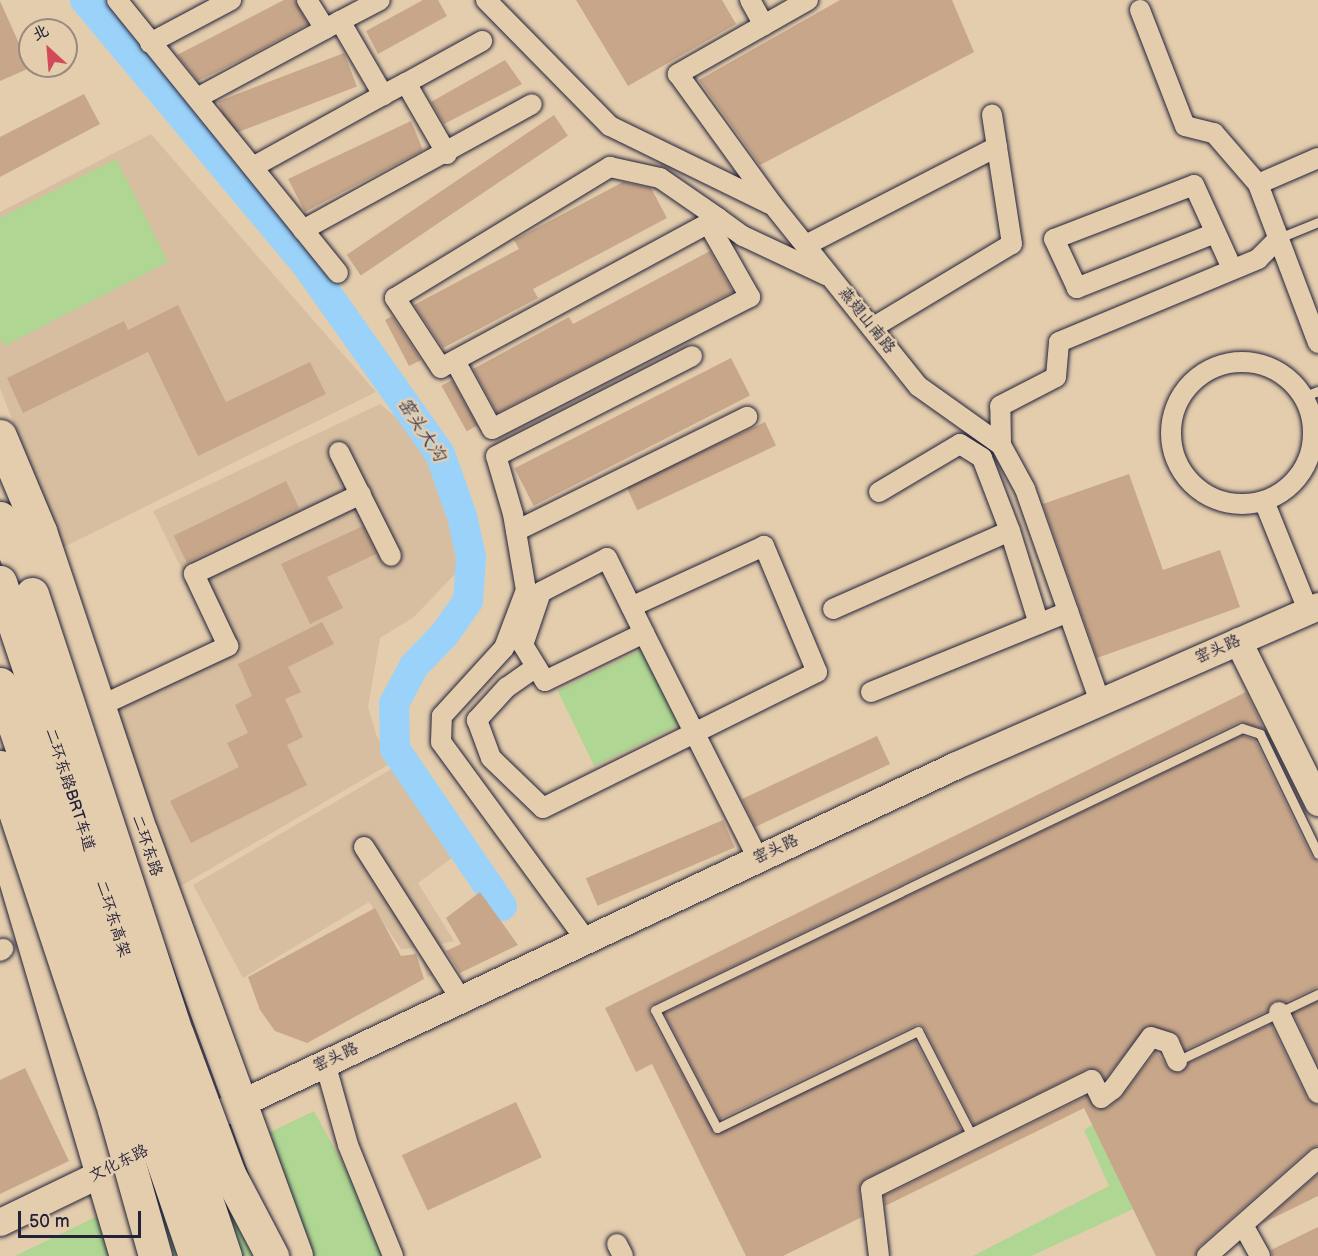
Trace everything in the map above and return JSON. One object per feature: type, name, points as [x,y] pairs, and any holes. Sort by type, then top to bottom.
[{"type":"highway","name":"二环东路","points":[[0,436],[40,531],[98,707],[238,1104],[296,1256]]},
{"type":"highway","points":[[0,518],[32,594],[185,1055],[229,1174],[272,1256]]},
{"type":"highway","name":"二环东高架","points":[[0,582],[225,1256]]},
{"type":"highway","name":"二环东高架","points":[[0,684],[195,1256]]},
{"type":"highway","points":[[0,767],[129,1118],[133,1256]]},
{"type":"highway","points":[[0,828],[99,1174],[133,1256]]},
{"type":"main road","name":"窑头路","points":[[238,1104],[758,859],[1100,702],[1313,608]]},
{"type":"main road","points":[[1238,641],[1318,802]]},
{"type":"main road","name":"文化东路","points":[[0,1222],[238,1104]]},
{"type":"street","points":[[117,0],[338,273]]},
{"type":"street","points":[[150,43],[231,0]]},
{"type":"street","points":[[307,0],[333,25],[383,95]]},
{"type":"street","points":[[197,98],[380,0]]},
{"type":"street","points":[[486,0],[610,126],[773,205]]},
{"type":"street","points":[[750,0],[764,25]]},
{"type":"street","name":"燕翅山南路","points":[[808,0],[678,74],[773,205],[918,386],[1001,445],[1025,489],[1100,702]]},
{"type":"street","points":[[1140,10],[1185,126],[1214,133],[1258,184],[1318,343]]},
{"type":"street","points":[[253,167],[482,40]]},
{"type":"street","points":[[406,83],[447,154]]},
{"type":"street","points":[[303,230],[447,154],[532,104]]},
{"type":"street","points":[[872,328],[1012,244],[992,114]]},
{"type":"street","points":[[806,245],[997,147]]},
{"type":"street","points":[[1258,184],[1318,158]]},
{"type":"street","points":[[713,221],[441,368],[395,298],[610,167],[660,178],[713,221],[831,277]]},
{"type":"street","points":[[1215,233],[1077,288],[1054,239],[1194,185],[1230,264]]},
{"type":"street","points":[[455,361],[492,429],[750,297],[713,221]]},
{"type":"street","points":[[1001,445],[1000,406],[1056,377],[1059,342],[1258,259],[1279,238]]},
{"type":"street","points":[[586,940],[441,742],[442,717],[504,648],[526,590],[516,531],[496,456],[692,356]]},
{"type":"street","points":[[1235,362],[1258,363],[1280,372],[1311,394],[1314,430],[1311,453],[1301,474],[1285,490],[1264,501],[1240,505],[1216,500],[1195,488],[1184,476],[1171,446],[1170,422],[1178,399],[1193,380],[1213,367],[1235,362]]},
{"type":"street","points":[[516,531],[747,417]]},
{"type":"street","points":[[879,492],[960,444],[982,458],[1010,531],[1038,624]]},
{"type":"street","points":[[339,452],[391,556]]},
{"type":"street","points":[[98,707],[228,646],[194,574],[361,495]]},
{"type":"street","points":[[1264,501],[1313,608]]},
{"type":"street","points":[[832,609],[1010,531]]},
{"type":"street","points":[[536,667],[507,687],[477,720],[491,758],[543,808],[817,672],[764,546],[631,607]]},
{"type":"street","points":[[644,633],[545,681],[523,645],[541,592],[607,558],[758,859]]},
{"type":"street","points":[[871,692],[1068,612]]},
{"type":"street","points":[[364,847],[461,999]]},
{"type":"street","points":[[1279,1012],[1318,1093]]},
{"type":"street","points":[[879,1256],[871,1189],[1092,1080],[1101,1098],[1113,1089],[1151,1036],[1169,1043],[1177,1061]]},
{"type":"street","points":[[325,1063],[348,1145],[393,1256]]},
{"type":"street","points":[[1207,1256],[1318,1158]]},
{"type":"street","points":[[1242,1225],[1260,1256]]},
{"type":"lane","points":[[1279,238],[1318,222]]},
{"type":"lane","points":[[973,1138],[918,1031],[717,1128],[655,1010],[1242,728],[1260,734],[1318,854]]},
{"type":"lane","points":[[1177,1061],[1318,994]]},
{"type":"lane","points":[[99,1174],[129,1118],[154,1099],[238,1104]]},
{"type":"lane","points":[[272,1256],[273,1196]]},
{"type":"shaded area","points":[[151,134],[376,392],[62,548],[0,388],[0,212]]},
{"type":"shaded area","points":[[380,404],[440,454],[463,509],[456,573],[414,617],[380,638],[368,707],[377,737],[393,762],[174,890],[107,711],[224,654],[153,511]]},
{"type":"shaded area","points":[[395,767],[456,855],[418,883],[454,941],[441,944],[453,970],[427,977],[419,948],[401,949],[369,902],[243,978],[193,885]]},
{"type":"green space","points":[[116,159],[168,262],[4,346],[0,338],[0,218]]},
{"type":"green space","points":[[643,649],[680,724],[594,766],[558,691]]},
{"type":"green space","points":[[314,1111],[393,1256],[15,1256]]},
{"type":"green space","points":[[1092,1125],[1165,1183],[1201,1254],[1156,1256],[1133,1209],[1031,1256],[973,1256],[1109,1186],[1084,1130]]},
{"type":"building","points":[[284,0],[295,0],[308,24],[198,81],[177,55]]},
{"type":"building","points":[[423,0],[438,0],[447,16],[378,54],[366,31]]},
{"type":"building","points":[[576,0],[722,0],[736,24],[628,86]]},
{"type":"building","points":[[840,0],[952,0],[974,52],[760,165],[699,80]]},
{"type":"building","points":[[0,1],[18,41],[18,73],[0,81]]},
{"type":"building","points":[[344,53],[357,87],[231,135],[218,101]]},
{"type":"building","points":[[505,60],[522,84],[444,124],[431,102]]},
{"type":"building","points":[[84,94],[100,124],[0,177],[0,137]]},
{"type":"building","points":[[554,115],[568,136],[361,276],[347,255]]},
{"type":"building","points":[[411,121],[423,150],[305,212],[288,179]]},
{"type":"building","points":[[623,182],[651,188],[667,218],[533,289],[538,298],[443,348],[414,305],[519,249],[514,240]]},
{"type":"building","points":[[710,251],[733,292],[497,413],[473,369],[569,317],[573,324]]},
{"type":"building","points":[[178,305],[226,402],[310,362],[326,394],[198,456],[148,352],[23,413],[7,378],[124,321],[128,330]]},
{"type":"building","points":[[392,316],[421,360],[409,366],[385,320]]},
{"type":"building","points":[[731,358],[750,395],[534,506],[514,468]]},
{"type":"building","points":[[452,380],[477,425],[467,431],[442,386]]},
{"type":"building","points":[[765,422],[776,446],[637,510],[626,487]]},
{"type":"building","points":[[1129,474],[1163,570],[1220,550],[1240,607],[1097,658],[1043,504]]},
{"type":"building","points":[[286,481],[299,508],[187,563],[174,536]]},
{"type":"building","points":[[363,526],[376,554],[327,577],[343,608],[310,624],[281,564]]},
{"type":"building","points":[[322,622],[334,644],[288,667],[301,692],[285,699],[303,737],[287,745],[307,785],[191,843],[170,801],[239,767],[227,743],[248,733],[235,705],[252,696],[238,664]]},
{"type":"building","points":[[1246,692],[1264,729],[1239,722],[650,1006],[649,1013],[714,1134],[915,1040],[962,1131],[865,1179],[859,1190],[862,1217],[783,1256],[746,1256],[652,1064],[636,1072],[605,1008]]},
{"type":"building","points":[[1242,735],[1255,740],[1312,857],[1318,861],[1318,987],[1285,1002],[1274,1001],[1267,1011],[1185,1050],[1177,1034],[1147,1026],[1105,1079],[1098,1070],[1087,1069],[974,1125],[924,1028],[918,1024],[720,1119],[664,1013]]},
{"type":"building","points":[[877,736],[890,764],[755,827],[742,799]]},
{"type":"building","points":[[723,820],[735,848],[598,906],[586,878]]},
{"type":"building","points":[[480,892],[518,945],[460,973],[446,951],[461,944],[446,918]]},
{"type":"building","points":[[375,908],[401,956],[416,954],[424,979],[307,1043],[275,1031],[260,1010],[248,977]]},
{"type":"building","points":[[1318,1001],[1318,1065],[1293,1013]]},
{"type":"building","points":[[1271,1024],[1307,1098],[1318,1105],[1318,1146],[1310,1149],[1199,1247],[1195,1256],[1156,1256],[1084,1108],[885,1206],[884,1196],[1087,1096],[1096,1109],[1108,1108],[1122,1096],[1156,1051],[1170,1070],[1181,1072],[1189,1063]]},
{"type":"building","points":[[25,1068],[69,1161],[0,1194],[0,1080]]},
{"type":"building","points":[[516,1102],[542,1157],[428,1211],[402,1155]]},
{"type":"building","points":[[1318,1174],[1318,1196],[1261,1224]]},
{"type":"building","points":[[1318,1227],[1318,1256],[1272,1256],[1271,1250]]},
{"type":"waterway","name":"窑头大沟","points":[[85,0],[306,264],[440,454],[462,516],[471,557],[468,601],[444,635],[414,666],[394,704],[395,749],[502,906]]}]
